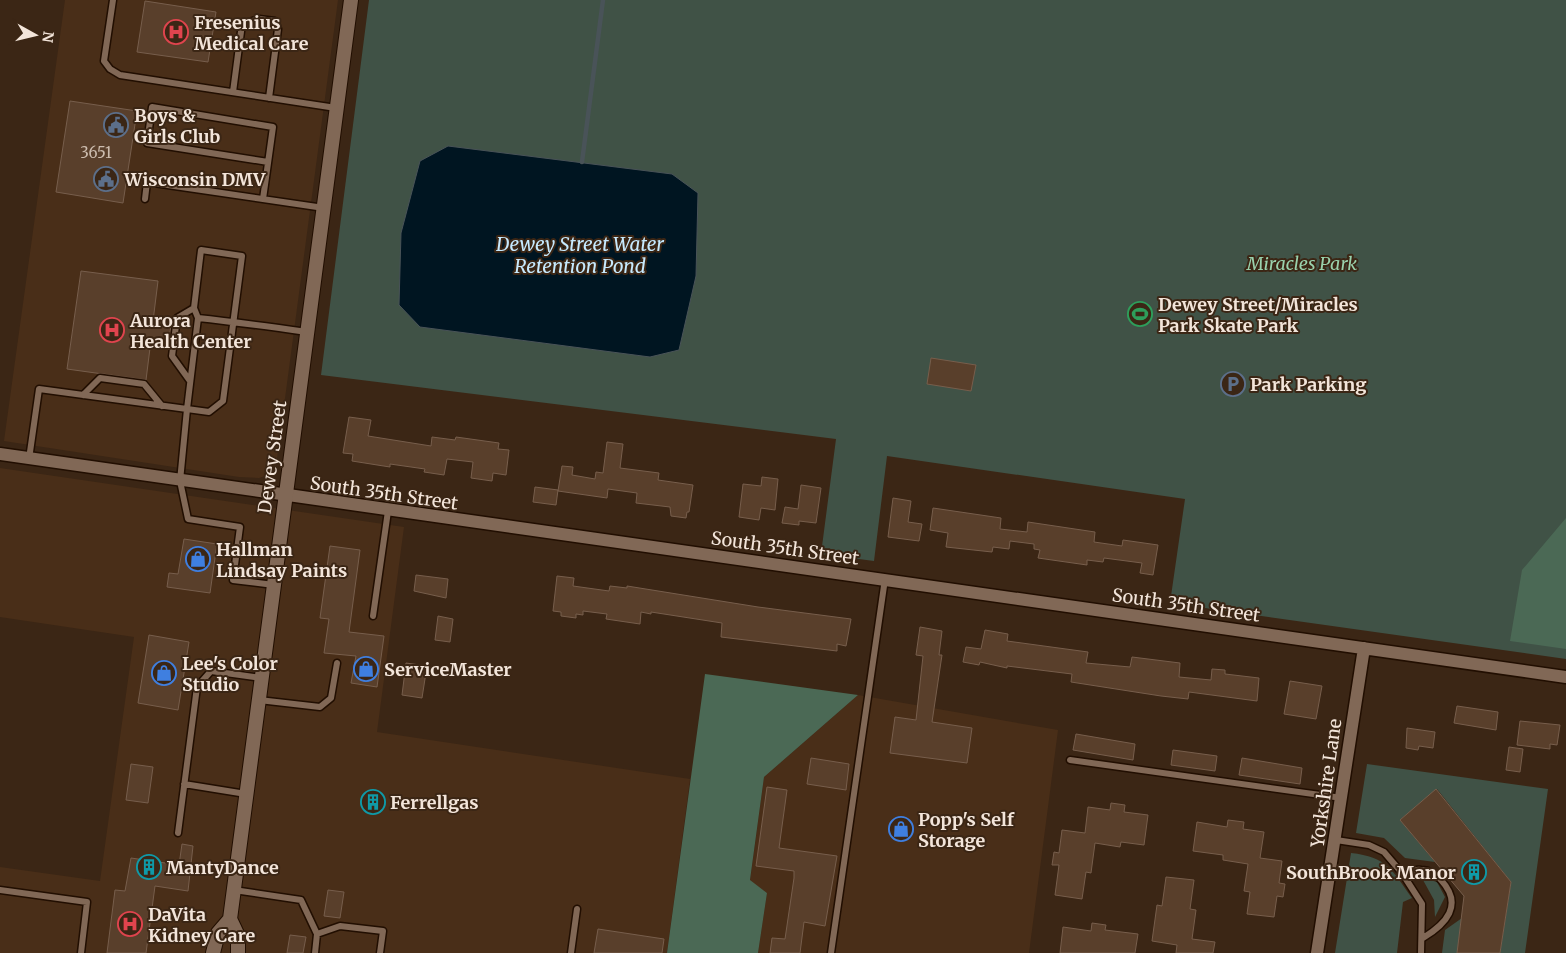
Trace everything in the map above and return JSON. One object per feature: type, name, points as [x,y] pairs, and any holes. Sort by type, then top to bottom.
[{"type":"street","name":"Dewey Street","points":[[213,953],[218,933],[230,919],[351,0]]},
{"type":"street","name":"South 35th Street","points":[[0,454],[285,497],[1566,677]]},
{"type":"street","name":"Yorkshire Lane","points":[[1317,953],[1336,840],[1364,648]]},
{"type":"street","name":"Dewey Street","points":[[230,919],[238,936],[238,953]]},
{"type":"lane","points":[[113,0],[104,61],[110,69],[120,75],[336,108]]},
{"type":"lane","points":[[233,92],[242,24],[259,19],[275,21],[278,29],[269,98]]},
{"type":"lane","points":[[263,199],[273,127],[152,108],[147,143],[268,162]]},
{"type":"lane","points":[[145,199],[147,182],[324,208]]},
{"type":"lane","points":[[28,459],[39,389],[162,406],[187,409],[209,412],[223,401],[242,256],[201,250],[194,308],[198,318],[190,380],[187,409],[180,480],[188,519],[240,527],[233,580],[274,585]]},
{"type":"lane","points":[[190,380],[172,356],[177,318],[194,308]]},
{"type":"lane","points":[[198,318],[308,332]]},
{"type":"lane","points":[[84,395],[100,378],[144,384],[162,406]]},
{"type":"lane","points":[[373,616],[388,511]]},
{"type":"lane","points":[[831,953],[884,580]]},
{"type":"lane","points":[[259,700],[320,707],[331,698],[337,663]]},
{"type":"lane","points":[[178,833],[197,687],[211,670],[262,678]]},
{"type":"lane","points":[[1070,760],[1342,798]]},
{"type":"lane","points":[[184,784],[246,794]]},
{"type":"lane","points":[[1336,840],[1369,845],[1384,852],[1402,873],[1422,904],[1423,938],[1421,953]]},
{"type":"lane","points":[[1402,873],[1420,869],[1434,873],[1445,885],[1452,897],[1451,908],[1446,920],[1438,929],[1423,938]]},
{"type":"lane","points":[[0,890],[87,902],[81,953]]},
{"type":"lane","points":[[234,890],[301,900],[317,934],[315,953]]},
{"type":"lane","points":[[571,953],[577,909]]},
{"type":"lane","points":[[317,934],[340,926],[383,931],[380,953]]},
{"type":"shaded area","points":[[65,0],[338,0],[276,466],[271,474],[259,478],[239,477],[4,441]]},
{"type":"shaded area","points":[[0,468],[404,527],[377,732],[690,779],[667,953],[0,953],[0,867],[100,881],[134,637],[0,617]]},
{"type":"shaded area","name":"Popp's Self Storage","points":[[858,695],[1058,730],[1029,953],[758,953],[767,893],[750,881],[764,777]]},
{"type":"green space","name":"Miracles Park","points":[[369,0],[1566,0],[1566,659],[1170,603],[1185,499],[887,456],[874,561],[821,554],[836,439],[321,375]]},
{"type":"green space","points":[[1566,518],[1566,649],[1510,641],[1522,570]]},
{"type":"green space","points":[[705,674],[858,695],[764,777],[750,880],[767,893],[758,953],[667,953]]},
{"type":"green space","points":[[1367,764],[1548,789],[1525,953],[1500,953],[1511,882],[1437,789],[1400,820],[1435,862],[1405,858],[1384,838],[1356,833]]},
{"type":"green space","points":[[1351,853],[1373,858],[1388,866],[1412,898],[1403,902],[1397,953],[1335,953]]},
{"type":"green space","points":[[1427,879],[1437,882],[1445,897],[1435,917],[1434,900],[1423,880]]},
{"type":"green space","points":[[1462,918],[1457,953],[1442,953],[1445,930]]},
{"type":"water","name":"Dewey Street Water Retention Pond","points":[[448,146],[672,174],[698,193],[696,276],[679,350],[650,357],[420,327],[399,305],[401,233],[420,161]]},
{"type":"building","name":"Fresenius Medical Care","points":[[145,1],[216,12],[208,62],[137,52]]},
{"type":"building","points":[[70,101],[137,111],[123,203],[56,192]]},
{"type":"building","name":"Aurora Health Center","points":[[81,271],[158,281],[153,321],[171,324],[169,342],[151,340],[146,380],[67,369]]},
{"type":"building","points":[[931,358],[976,365],[971,391],[927,384]]},
{"type":"building","points":[[349,417],[371,420],[368,436],[431,446],[432,437],[455,440],[456,437],[499,443],[498,449],[509,450],[506,475],[493,473],[492,481],[471,478],[473,462],[447,459],[444,475],[424,472],[425,469],[390,464],[390,467],[352,461],[353,454],[343,453]]},
{"type":"building","points":[[607,442],[623,444],[620,468],[659,473],[658,480],[693,485],[689,512],[687,512],[686,518],[671,516],[670,507],[636,503],[637,493],[608,489],[607,498],[558,491],[562,466],[573,467],[572,475],[595,479],[596,472],[603,473]]},
{"type":"building","points":[[762,477],[778,479],[775,510],[761,508],[759,520],[739,517],[743,484],[761,486]]},
{"type":"building","points":[[801,485],[821,488],[816,523],[799,521],[799,525],[782,523],[785,507],[798,509]]},
{"type":"building","points":[[535,487],[558,490],[556,505],[533,502]]},
{"type":"building","points":[[893,498],[911,501],[908,522],[922,524],[919,541],[888,537]]},
{"type":"building","points":[[933,508],[1001,518],[1000,529],[1027,532],[1028,522],[1095,532],[1094,542],[1122,546],[1123,540],[1158,545],[1153,575],[1140,573],[1142,563],[1104,558],[1103,562],[1087,560],[1087,565],[1038,558],[1040,550],[1034,549],[1034,544],[1010,541],[1009,549],[993,547],[992,552],[946,547],[948,533],[930,530]]},
{"type":"building","name":"Hallman Lindsay Paints","points":[[184,539],[217,544],[210,593],[167,587],[169,573],[178,574]]},
{"type":"building","points":[[330,546],[360,550],[349,632],[384,636],[377,687],[351,683],[356,656],[324,653],[329,619],[320,618]]},
{"type":"building","points":[[416,575],[448,579],[446,598],[414,591]]},
{"type":"building","points":[[557,576],[574,578],[573,586],[609,591],[610,586],[627,588],[627,586],[758,607],[851,619],[846,646],[837,644],[837,651],[721,637],[722,623],[651,612],[651,614],[641,612],[640,624],[606,619],[607,614],[583,611],[583,615],[576,614],[576,618],[561,616],[561,612],[553,611]]},
{"type":"building","points":[[438,616],[453,619],[450,642],[435,640]]},
{"type":"building","points":[[920,627],[942,631],[939,655],[942,655],[932,722],[972,728],[967,763],[890,753],[895,717],[916,720],[923,656],[916,655]]},
{"type":"building","points":[[985,630],[1008,634],[1007,641],[1088,652],[1086,663],[1130,667],[1132,657],[1180,663],[1179,677],[1211,680],[1212,669],[1225,670],[1225,674],[1259,678],[1257,701],[1189,692],[1188,699],[1161,696],[1071,682],[1072,674],[1007,666],[1007,668],[980,662],[979,665],[963,662],[966,647],[981,649]]},
{"type":"building","name":"Lee's Color Studio","points":[[149,635],[189,642],[178,710],[138,703]]},
{"type":"building","points":[[406,663],[427,666],[422,698],[402,695]]},
{"type":"building","points":[[1290,681],[1322,686],[1316,719],[1284,714]]},
{"type":"building","points":[[1457,706],[1498,712],[1496,730],[1454,723]]},
{"type":"building","points":[[1520,721],[1560,725],[1557,745],[1550,744],[1550,749],[1517,745]]},
{"type":"building","points":[[1407,728],[1435,732],[1433,748],[1419,746],[1418,750],[1406,748]]},
{"type":"building","points":[[1076,734],[1135,744],[1133,760],[1073,750]]},
{"type":"building","points":[[1509,747],[1523,749],[1520,772],[1506,770]]},
{"type":"building","points":[[1173,750],[1217,756],[1215,771],[1171,765]]},
{"type":"building","points":[[811,758],[849,764],[846,790],[807,784]]},
{"type":"building","points":[[1242,758],[1302,768],[1300,784],[1239,775]]},
{"type":"building","points":[[131,764],[153,767],[148,803],[126,800]]},
{"type":"building","points":[[767,787],[787,790],[779,848],[837,856],[825,926],[804,922],[800,953],[770,953],[772,938],[785,939],[794,871],[756,866]]},
{"type":"building","name":"SouthBrook Manor","points":[[1436,789],[1511,882],[1500,953],[1457,953],[1464,896],[1400,820]]},
{"type":"building","name":"Ferrellgas","points":[[366,794],[381,796],[379,809],[365,807]]},
{"type":"building","points":[[1111,803],[1125,805],[1124,812],[1148,815],[1144,845],[1121,842],[1120,847],[1095,843],[1091,873],[1086,872],[1082,899],[1055,895],[1059,865],[1052,865],[1054,852],[1059,853],[1062,830],[1085,833],[1088,807],[1110,810]]},
{"type":"building","points":[[1228,820],[1244,822],[1243,829],[1264,832],[1260,858],[1282,861],[1279,883],[1285,884],[1283,897],[1277,896],[1274,917],[1247,914],[1250,892],[1244,891],[1248,864],[1223,860],[1223,855],[1193,851],[1197,822],[1227,827]]},
{"type":"building","points":[[182,844],[193,846],[188,891],[155,886],[146,953],[107,953],[115,890],[125,891],[131,858],[179,865]]},
{"type":"building","points":[[1166,877],[1194,880],[1190,909],[1196,910],[1192,939],[1215,942],[1213,953],[1176,953],[1177,945],[1152,941],[1157,905],[1162,906]]},
{"type":"building","points":[[328,890],[344,892],[340,918],[324,916]]},
{"type":"building","points":[[1092,923],[1106,925],[1105,930],[1138,934],[1135,953],[1060,953],[1063,927],[1091,931]]},
{"type":"building","points":[[598,929],[664,939],[662,953],[594,953]]},
{"type":"building","points":[[290,935],[306,937],[303,953],[287,953]]},
{"type":"waterway","points":[[582,162],[603,0]]},
{"type":"place","name":"Fresenius Medical Care","points":[[176,32]]},
{"type":"place","name":"Boys & Girls Club","points":[[116,125]]},
{"type":"place","name":"Wisconsin DMV","points":[[106,179]]},
{"type":"place","name":"Dewey Street/Miracles Park Skate Park","points":[[1140,314]]},
{"type":"place","name":"Aurora Health Center","points":[[112,330]]},
{"type":"place","name":"Park Parking","points":[[1233,384]]},
{"type":"place","name":"Hallman Lindsay Paints","points":[[198,559]]},
{"type":"place","name":"ServiceMaster","points":[[366,669]]},
{"type":"place","name":"Lee's Color Studio","points":[[164,673]]},
{"type":"place","name":"Ferrellgas","points":[[373,802]]},
{"type":"place","name":"Popp's Self Storage","points":[[901,829]]},
{"type":"place","name":"MantyDance","points":[[149,867]]},
{"type":"place","name":"SouthBrook Manor","points":[[1474,872]]},
{"type":"place","name":"DaVita Kidney Care","points":[[130,924]]}]
